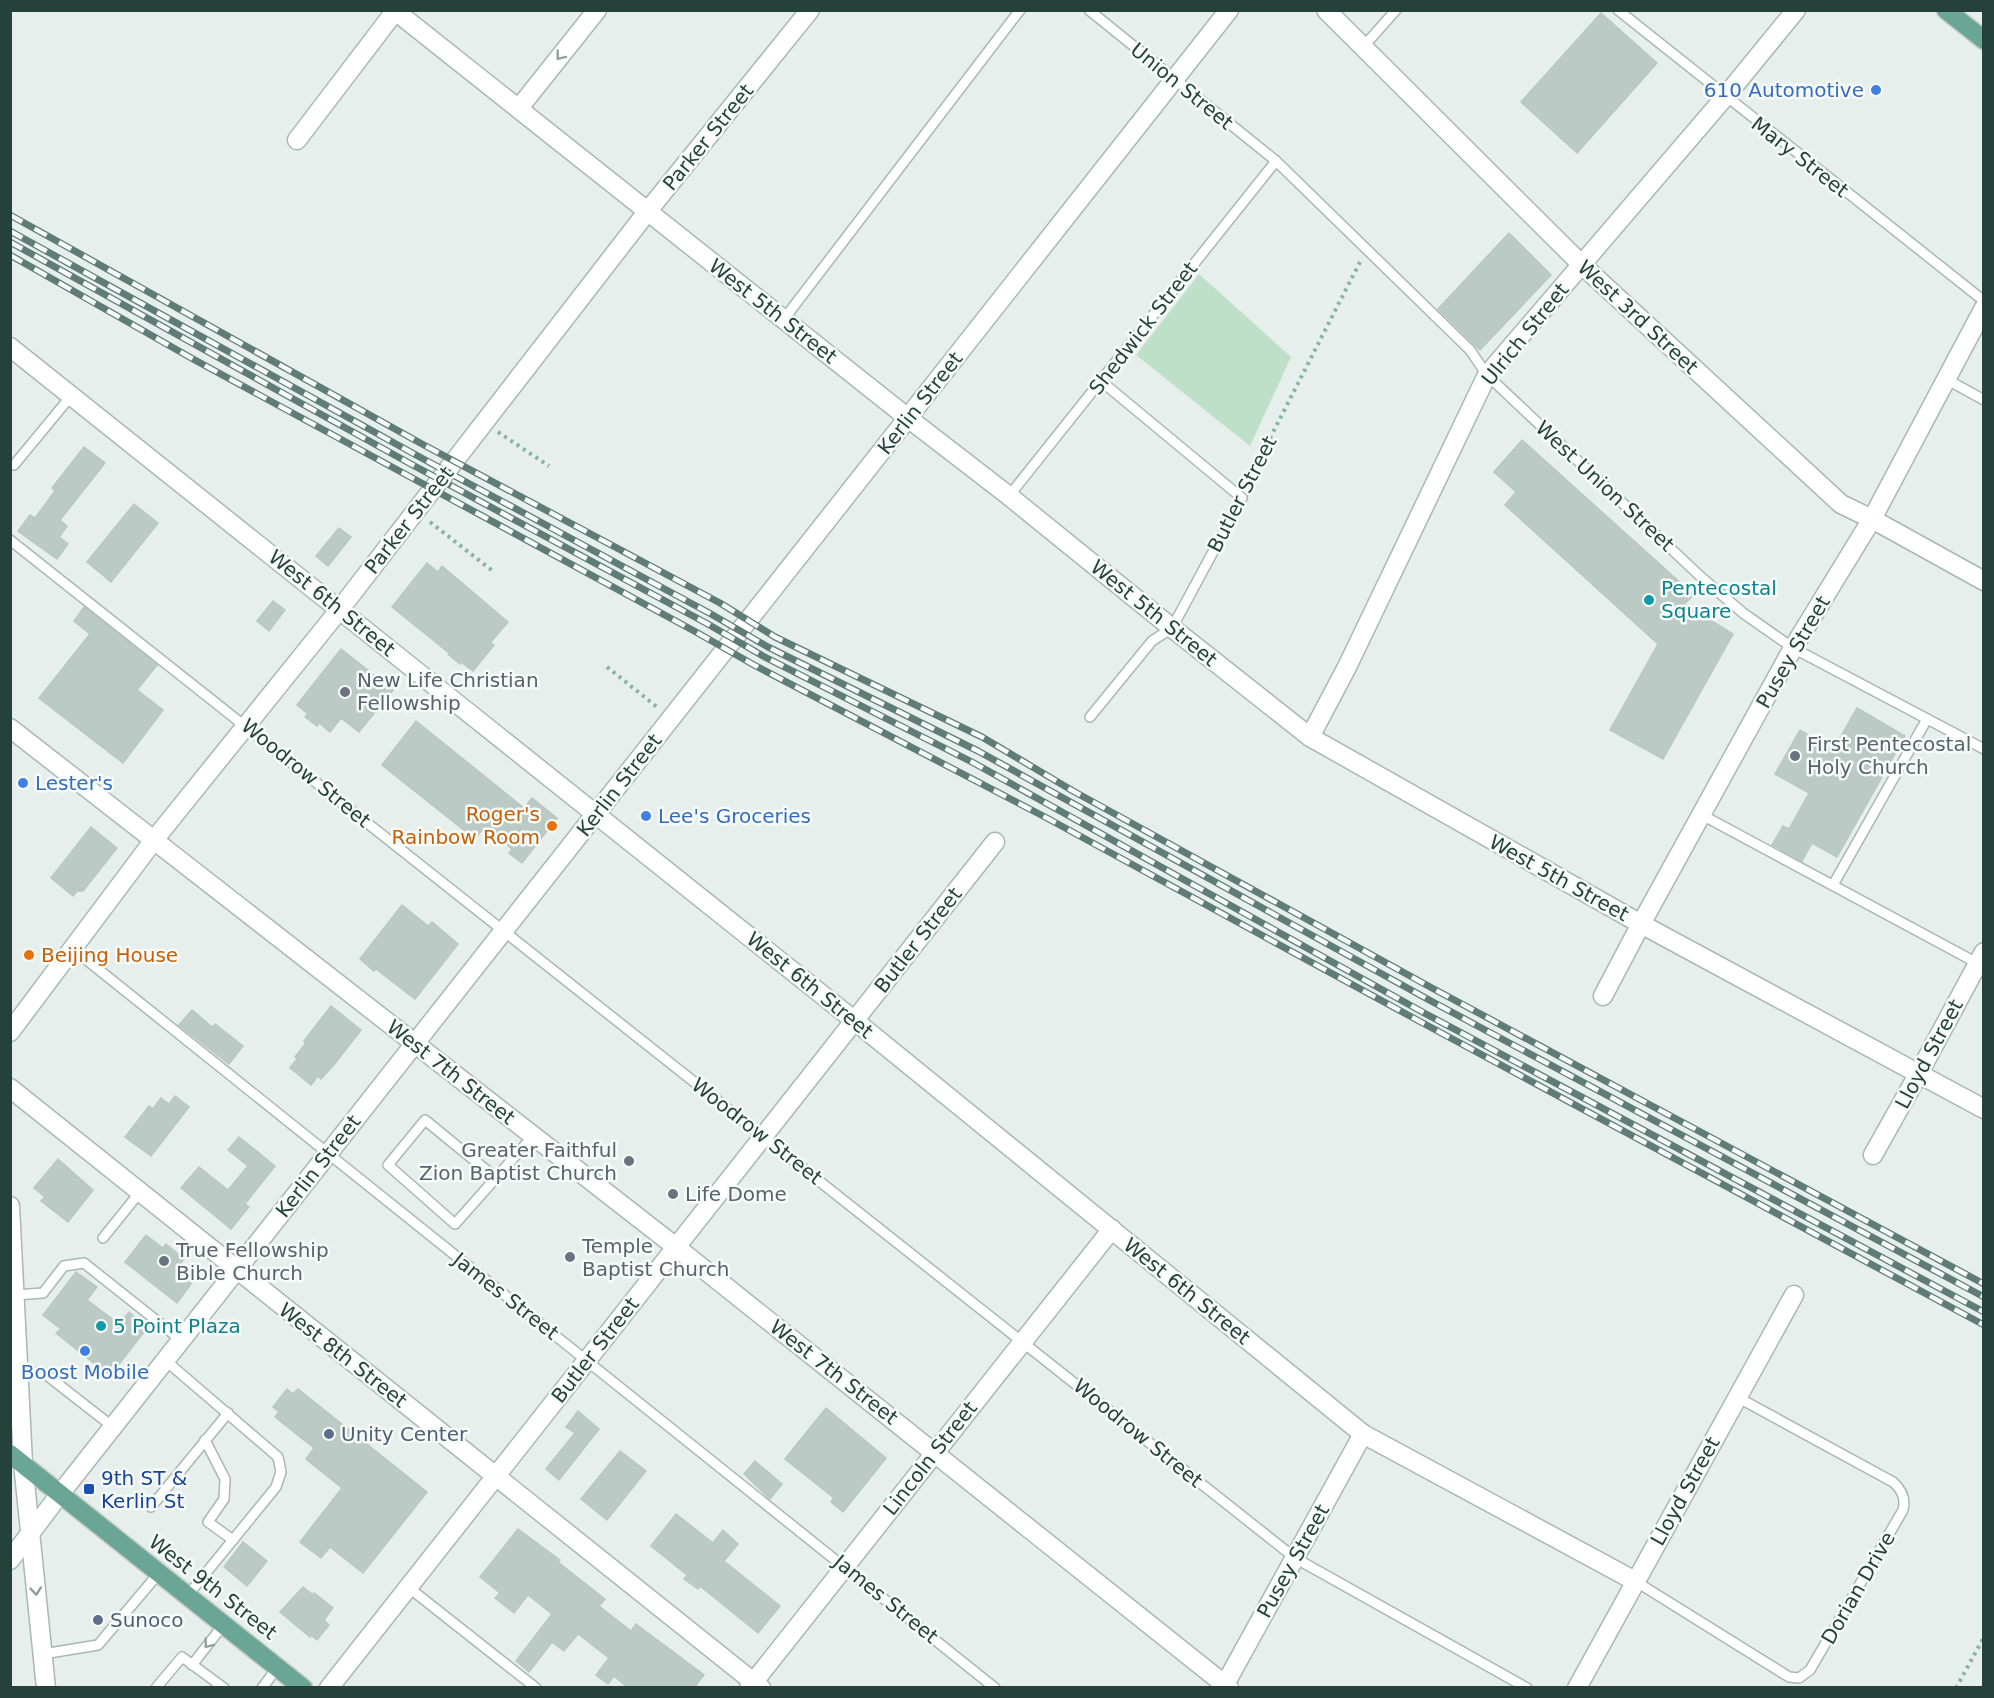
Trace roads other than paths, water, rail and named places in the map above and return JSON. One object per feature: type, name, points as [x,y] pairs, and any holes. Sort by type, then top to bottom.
[{"type":"main road","points":[[1946,10],[1983,40]]},
{"type":"main road","name":"West 9th Street","points":[[17,1459],[303,1688]]},
{"type":"street","points":[[519,108],[597,10]]},
{"type":"street","name":"Parker Street","points":[[10,1032],[154,840],[340,609],[647,212],[810,10]]},
{"type":"street","name":"Kerlin Street","points":[[10,1560],[165,1360],[1229,10]]},
{"type":"street","name":"West 3rd Street","points":[[1326,10],[1581,264],[1841,504],[1983,581]]},
{"type":"street","name":"Ulrich Street","points":[[1310,737],[1362,637],[1487,375],[1725,97],[1796,10]]},
{"type":"street","points":[[297,140],[395,11]]},
{"type":"street","name":"West 5th Street","points":[[395,11],[1310,737],[1641,924],[1919,1073],[1983,1110]]},
{"type":"street","name":"Pusey Street","points":[[1603,996],[1793,648],[1872,519],[1983,308]]},
{"type":"street","name":"West 6th Street","points":[[10,347],[855,1021],[1363,1434],[1635,1581]]},
{"type":"street","name":"West 7th Street","points":[[10,728],[676,1247],[935,1452],[1225,1687]]},
{"type":"street","name":"Butler Street","points":[[329,1688],[995,842]]},
{"type":"street","name":"Lloyd Street","points":[[1873,1155],[1981,961]]},
{"type":"street","name":"West 8th Street","points":[[10,1088],[755,1686]]},
{"type":"street","points":[[10,1206],[18,1372],[17,1459],[30,1532],[46,1688]]},
{"type":"street","name":"Lincoln Street","points":[[755,1686],[935,1452],[1112,1229]]},
{"type":"street","name":"Lloyd Street","points":[[1577,1688],[1794,1295]]},
{"type":"street","name":"Pusey Street","points":[[1225,1687],[1363,1434]]},
{"type":"lane","points":[[784,319],[1020,10]]},
{"type":"lane","name":"Union Street","points":[[1089,10],[1276,161]]},
{"type":"lane","points":[[1364,46],[1396,10]]},
{"type":"lane","name":"Mary Street","points":[[1618,10],[1983,302]]},
{"type":"lane","name":"West Union Street","points":[[1276,161],[1470,350],[1487,375],[1701,578],[1743,613],[1793,648],[1983,748]]},
{"type":"lane","name":"Shedwick Street","points":[[1009,496],[1276,161]]},
{"type":"lane","points":[[1946,379],[1983,400]]},
{"type":"lane","name":"Butler Street","points":[[1090,717],[1152,641],[1172,628],[1242,498],[1101,381]]},
{"type":"lane","points":[[14,465],[71,396]]},
{"type":"lane","name":"Woodrow Street","points":[[10,540],[1295,1557],[1527,1688]]},
{"type":"lane","points":[[1833,885],[1927,719]]},
{"type":"lane","points":[[1702,815],[1981,961]]},
{"type":"lane","name":"James Street","points":[[73,949],[327,1155],[846,1566],[995,1688]]},
{"type":"lane","points":[[496,1178],[425,1120],[388,1165],[455,1224],[496,1178],[533,1136]]},
{"type":"lane","points":[[103,1238],[140,1192]]},
{"type":"lane","points":[[15,1295],[43,1293],[64,1266],[84,1263],[181,1340]]},
{"type":"lane","points":[[165,1360],[278,1457],[281,1472],[276,1487],[188,1595]]},
{"type":"lane","points":[[18,1372],[44,1373],[113,1427]]},
{"type":"lane","name":"Dorian Drive","points":[[1635,1581],[1789,1677],[1799,1678],[1810,1670],[1903,1510],[1904,1498],[1898,1486],[1893,1482],[1737,1396]]},
{"type":"lane","points":[[151,1507],[228,1413]]},
{"type":"lane","points":[[205,1440],[225,1479],[224,1499],[208,1522],[232,1540]]},
{"type":"lane","points":[[43,1654],[98,1645],[159,1573]]},
{"type":"lane","points":[[408,1587],[536,1688]]},
{"type":"lane","points":[[192,1665],[224,1624]]},
{"type":"lane","points":[[156,1688],[182,1657],[224,1688]]},
{"type":"lane","points":[[262,1688],[278,1667]]},
{"type":"railway","points":[[10,215],[422,444],[720,603],[775,637],[982,737],[1073,791],[1432,988],[1984,1284]]},
{"type":"railway","points":[[10,231],[768,647],[978,751],[1431,1001],[1984,1297]]},
{"type":"railway","points":[[10,242],[763,656],[972,762],[1426,1014],[1984,1312]]},
{"type":"railway","points":[[10,255],[193,359],[754,665],[1045,817],[1984,1325]]},
{"type":"place","name":"610 Automotive","points":[[1876,90]]},
{"type":"place","name":"Pentecostal Square","points":[[1649,600]]},
{"type":"place","name":"New Life Christian Fellowship","points":[[345,692]]},
{"type":"place","name":"First Pentecostal Holy Church","points":[[1795,756]]},
{"type":"place","name":"Lester's","points":[[23,783]]},
{"type":"place","name":"Lee's Groceries","points":[[646,816]]},
{"type":"place","name":"Roger's Rainbow Room","points":[[552,826]]},
{"type":"place","name":"Beijing House","points":[[29,955]]},
{"type":"place","name":"Greater Faithful Zion Baptist Church","points":[[629,1161]]},
{"type":"place","name":"Life Dome","points":[[673,1194]]},
{"type":"place","name":"Temple Baptist Church","points":[[570,1257]]},
{"type":"place","name":"True Fellowship Bible Church","points":[[164,1261]]},
{"type":"place","name":"5 Point Plaza","points":[[101,1326]]},
{"type":"place","name":"Boost Mobile","points":[[85,1351]]},
{"type":"place","name":"Unity Center","points":[[329,1434]]},
{"type":"place","name":"9th ST & Kerlin St","points":[[89,1489]]},
{"type":"place","name":"Sunoco","points":[[98,1620]]}]
